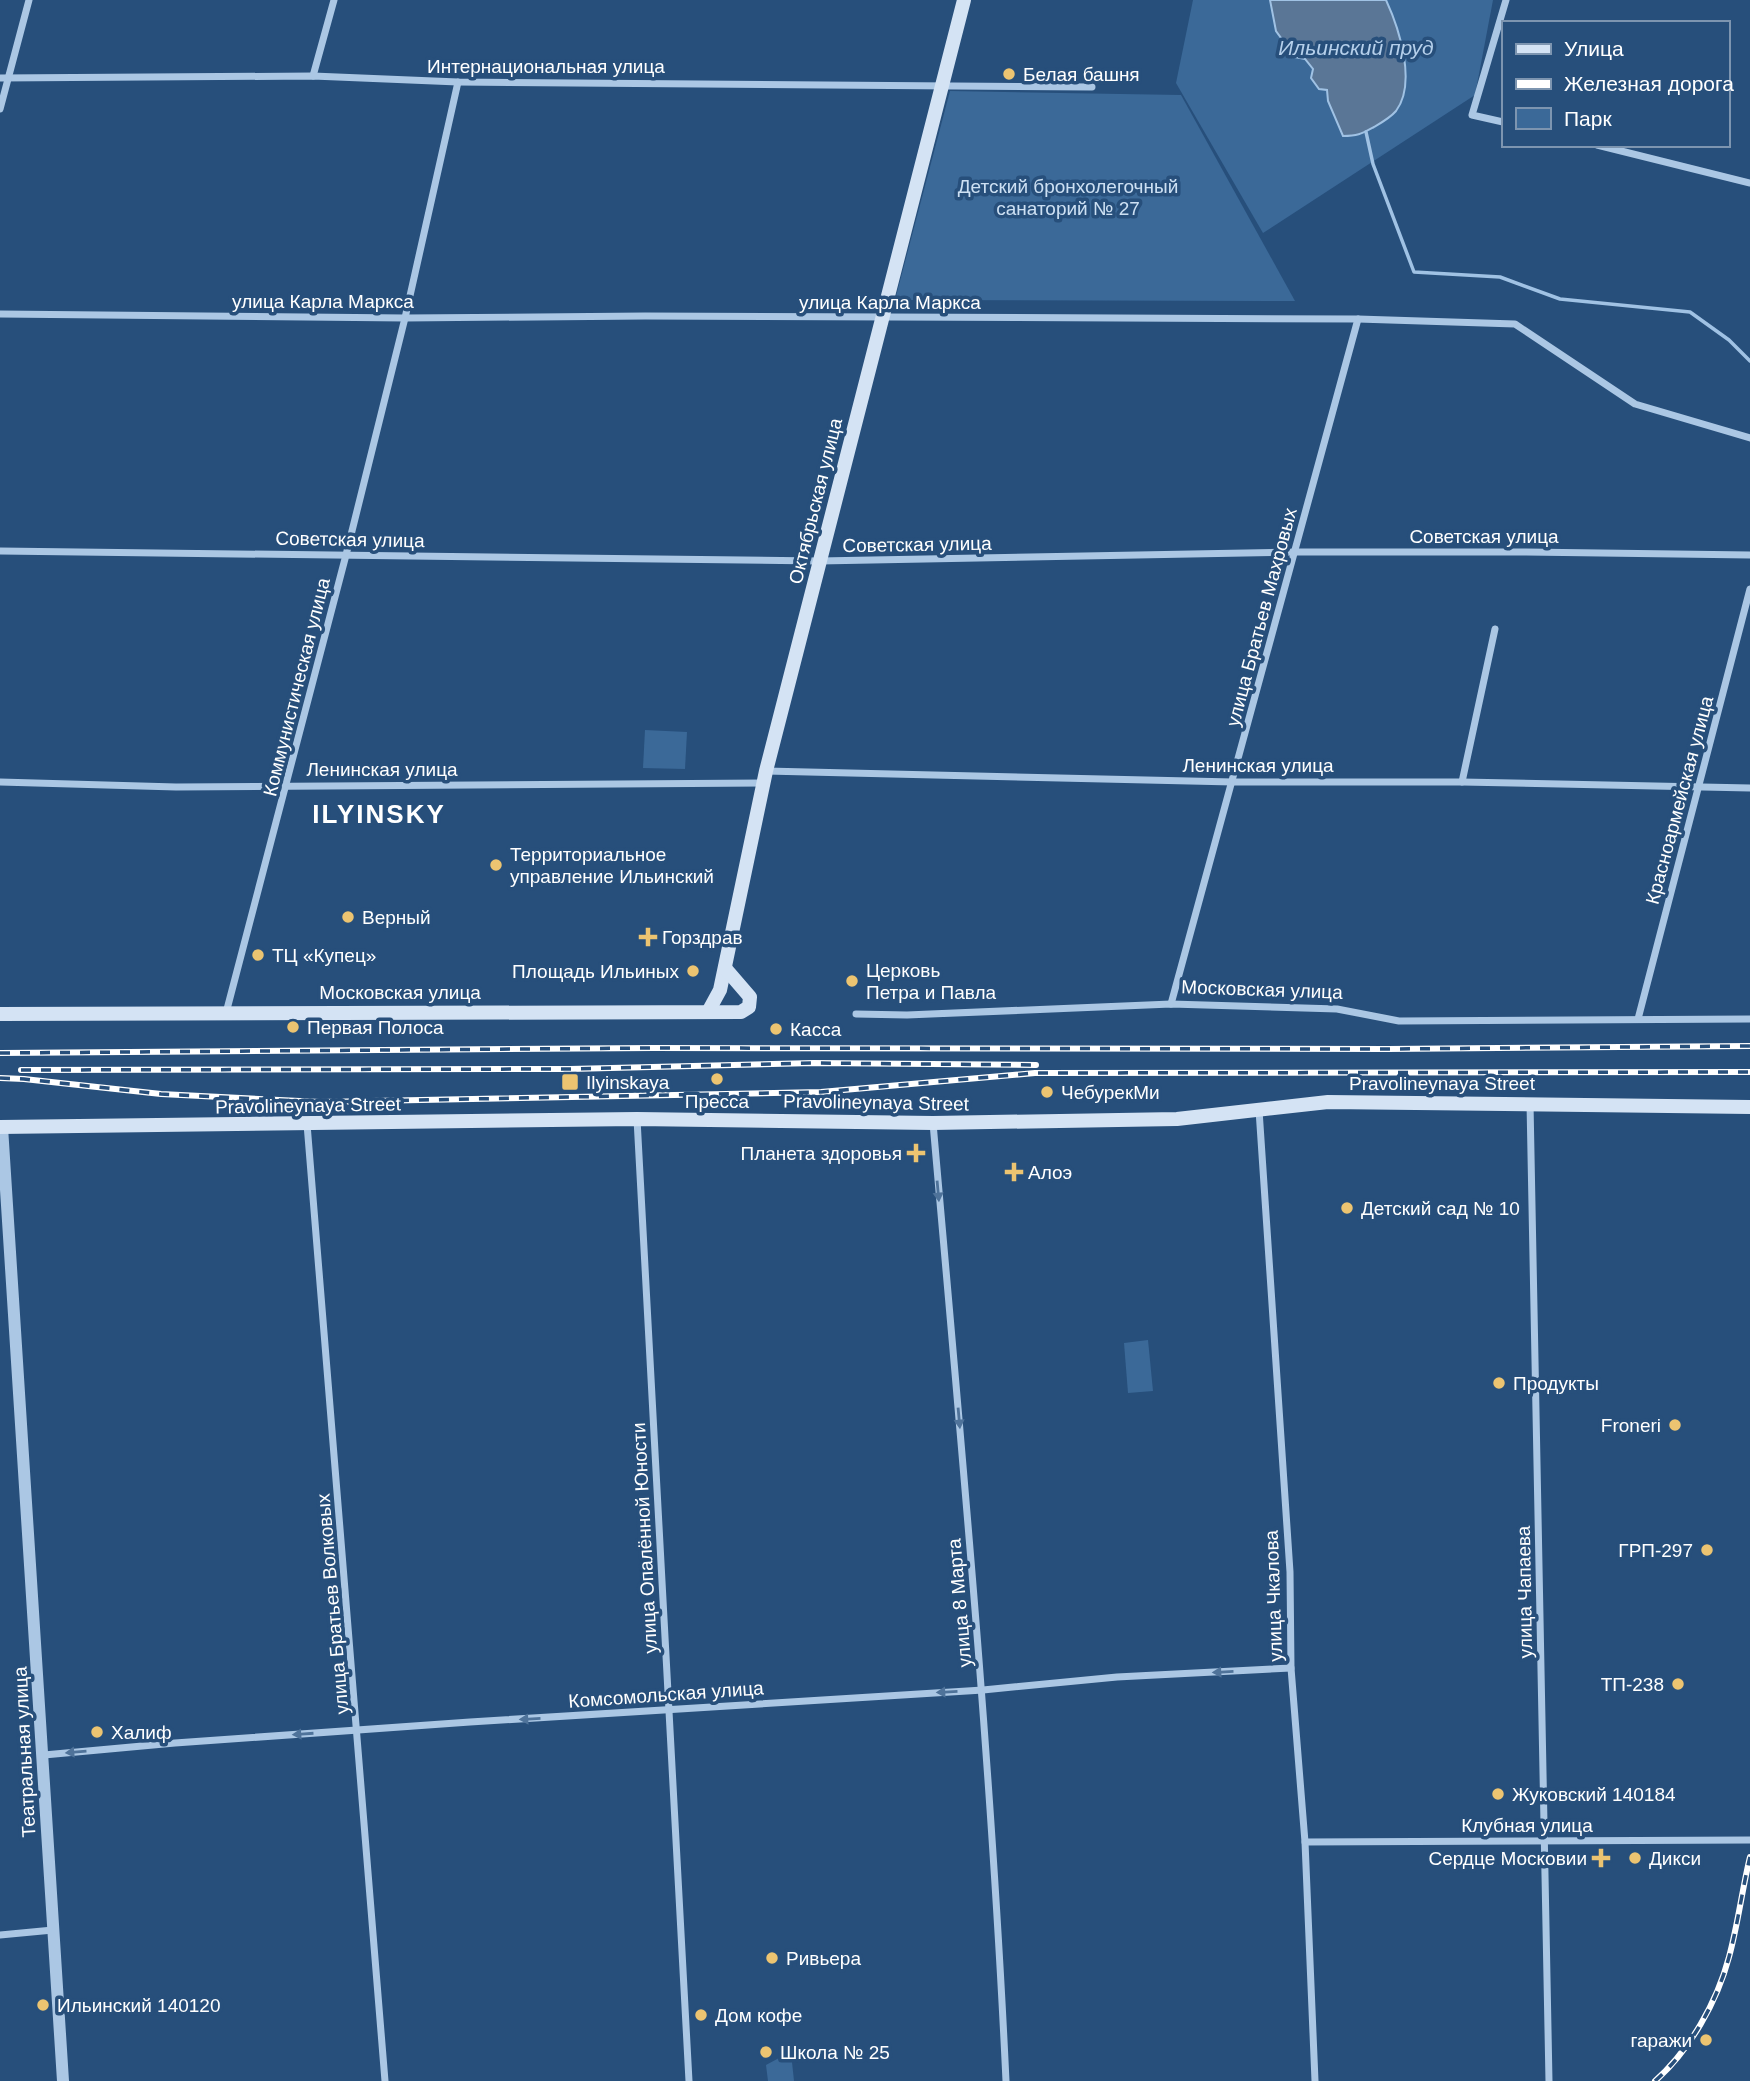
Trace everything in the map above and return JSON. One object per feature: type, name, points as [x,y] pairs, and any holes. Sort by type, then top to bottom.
[{"type":"main road","name":"Октябрьская улица","points":[[708,1012],[720,990],[764,777],[964,0]]},
{"type":"main road","name":"Московская улица","points":[[0,1014],[741,1012],[749,1007],[750,997],[725,968]]},
{"type":"main road","name":"Pravolineynaya Street","points":[[1,1127],[637,1119],[933,1123],[1177,1119],[1328,1102],[1750,1107]]},
{"type":"street","points":[[0,109],[4,78],[29,0]]},
{"type":"street","points":[[313,76],[334,0]]},
{"type":"street","points":[[1502,122],[1472,115],[1506,0]]},
{"type":"street","name":"Интернациональная улица","points":[[4,78],[313,76],[458,82],[1092,87]]},
{"type":"street","name":"Коммунистическая улица","points":[[226,1013],[346,555],[405,318],[458,82]]},
{"type":"street","points":[[1605,147],[1750,183]]},
{"type":"street","name":"улица Карла Маркса","points":[[0,314],[405,318],[631,316],[1358,319],[1515,324],[1635,404],[1750,438]]},
{"type":"street","name":"улица Братьев Махровых","points":[[1171,1004],[1358,319]]},
{"type":"street","name":"Советская улица","points":[[0,551],[819,561],[1295,552],[1750,555]]},
{"type":"street","name":"Красноармейская улица","points":[[1638,1019],[1750,589]]},
{"type":"street","points":[[1462,782],[1495,629]]},
{"type":"street","name":"Ленинская улица","points":[[0,782],[176,787],[344,787],[764,777],[1462,782],[1750,788]]},
{"type":"street","name":"Московская улица","points":[[856,1014],[907,1015],[1171,1004],[1337,1009],[1399,1021],[1750,1019]]},
{"type":"street","name":"улица Чапаева","points":[[1530,1103],[1549,2081]]},
{"type":"street","name":"улица Чкалова","points":[[1259,1110],[1290,1572],[1291,1668],[1305,1842],[1315,2081]]},
{"type":"street","name":"улица Опалённой Юности","points":[[637,1119],[689,2081]]},
{"type":"street","name":"улица 8 Марта","points":[[933,1123],[983,1690],[999,1921],[1006,2081]]},
{"type":"street","name":"улица Братьев Волковых","points":[[307,1124],[385,2081]]},
{"type":"street","name":"Театральная улица","points":[[1,1127],[44,1755],[63,2081]]},
{"type":"street","name":"Комсомольская улица","points":[[44,1755],[358,1730],[983,1690],[1117,1677],[1291,1668]]},
{"type":"street","name":"Клубная улица","points":[[1305,1842],[1750,1840]]},
{"type":"street","points":[[0,1935],[53,1930]]},
{"type":"green space","points":[[1193,0],[1493,0],[1475,95],[1263,233],[1176,83]]},
{"type":"green space","name":"Детский бронхолегочный санаторий № 27","points":[[950,91],[1181,95],[1295,301],[895,300]]},
{"type":"green space","points":[[645,730],[687,732],[685,769],[643,768]]},
{"type":"green space","points":[[1148,1340],[1153,1391],[1128,1393],[1124,1343]]},
{"type":"green space","points":[[779,2058],[792,2062],[794,2081],[768,2081],[766,2065]]},
{"type":"water","name":"Ильинский пруд","points":[[1270,0],[1386,0],[1404,56],[1405,86],[1396,111],[1366,131],[1343,136],[1328,101],[1327,90],[1319,89],[1311,78],[1313,69],[1305,59],[1295,57],[1276,31]]},
{"type":"waterway","points":[[1366,132],[1373,164],[1414,272],[1500,277],[1560,299],[1690,312],[1729,340],[1750,361]]},
{"type":"railway","points":[[0,1053],[654,1048],[1388,1049],[1750,1046]]},
{"type":"railway","points":[[21,1070],[570,1069],[814,1063],[1036,1065]]},
{"type":"railway","points":[[0,1078],[161,1094],[320,1102],[821,1092],[1035,1073],[1750,1072]]},
{"type":"railway","points":[[1655,2081],[1680,2055],[1710,2008],[1732,1945],[1750,1857]]},
{"type":"place","name":"Белая башня","points":[[1009,74]]},
{"type":"place","name":"Территориальное управление Ильинский","points":[[496,865]]},
{"type":"place","name":"Верный","points":[[348,917]]},
{"type":"place","name":"Горздрав","points":[[648,937]]},
{"type":"place","name":"ТЦ «Купец»","points":[[258,955]]},
{"type":"place","name":"Площадь Ильиных","points":[[693,971]]},
{"type":"place","name":"Церковь Петра и Павла","points":[[852,981]]},
{"type":"place","name":"Первая Полоса","points":[[293,1027]]},
{"type":"place","name":"Касса","points":[[776,1029]]},
{"type":"place","name":"Пресса","points":[[717,1079]]},
{"type":"place","name":"Ilyinskaya","points":[[570,1082]]},
{"type":"place","name":"ЧебурекМи","points":[[1047,1092]]},
{"type":"place","name":"Планета здоровья","points":[[916,1153]]},
{"type":"place","name":"Алоэ","points":[[1014,1172]]},
{"type":"place","name":"Детский сад № 10","points":[[1347,1208]]},
{"type":"place","name":"Продукты","points":[[1499,1383]]},
{"type":"place","name":"Froneri","points":[[1675,1425]]},
{"type":"place","name":"ГРП-297","points":[[1707,1550]]},
{"type":"place","name":"ТП-238","points":[[1678,1684]]},
{"type":"place","name":"Халиф","points":[[97,1732]]},
{"type":"place","name":"Жуковский 140184","points":[[1498,1794]]},
{"type":"place","name":"Сердце Московии","points":[[1601,1858]]},
{"type":"place","name":"Дикси","points":[[1635,1858]]},
{"type":"place","name":"Ривьера","points":[[772,1958]]},
{"type":"place","name":"Ильинский 140120","points":[[43,2005]]},
{"type":"place","name":"Дом кофе","points":[[701,2015]]},
{"type":"place","name":"гаражи","points":[[1706,2040]]},
{"type":"place","name":"Школа № 25","points":[[766,2052]]},
{"type":"district","name":"ILYINSKY","points":[[379,814]]}]
